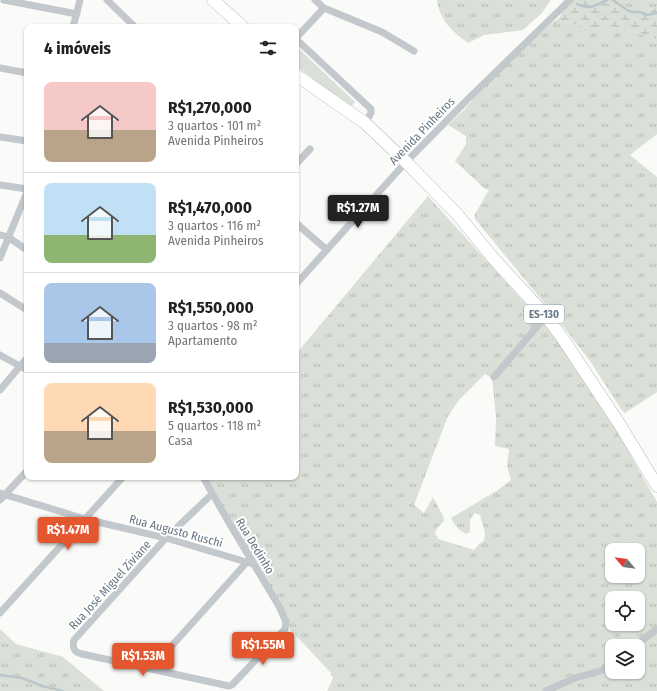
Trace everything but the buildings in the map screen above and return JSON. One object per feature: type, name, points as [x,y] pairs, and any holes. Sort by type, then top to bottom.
[{"type":"main road","points":[[213,0],[239,24]]},
{"type":"main road","name":"ES-130","points":[[299,77],[365,123],[457,214],[493,258],[546,316],[572,351],[657,486]]},
{"type":"street","points":[[4,0],[77,14]]},
{"type":"street","points":[[74,24],[80,0]]},
{"type":"street","points":[[315,0],[324,8],[382,32],[414,51]]},
{"type":"street","name":"Avenida Pinheiros","points":[[299,281],[406,162],[466,100],[552,19],[570,0]]},
{"type":"street","points":[[111,1],[132,24]]},
{"type":"street","points":[[299,36],[324,8]]},
{"type":"street","points":[[299,42],[371,109],[371,113],[365,123]]},
{"type":"street","points":[[0,68],[24,72]]},
{"type":"street","points":[[0,137],[24,141]]},
{"type":"street","points":[[299,161],[310,149]]},
{"type":"street","points":[[0,185],[24,189]]},
{"type":"street","points":[[0,258],[24,197]]},
{"type":"street","points":[[299,226],[326,250]]},
{"type":"street","points":[[0,235],[8,237],[24,248]]},
{"type":"street","points":[[0,293],[24,308]]},
{"type":"street","points":[[494,377],[546,316]]},
{"type":"street","points":[[0,355],[24,368]]},
{"type":"street","points":[[0,390],[24,361]]},
{"type":"street","points":[[2,496],[24,473]]},
{"type":"street","points":[[0,613],[120,480]]},
{"type":"street","name":"Rua Dedinho","points":[[205,480],[250,563],[280,608],[286,626],[232,685],[227,686]]},
{"type":"street","name":"Rua José Miguel Ziviane","points":[[212,494],[166,538],[74,640],[73,648],[77,653],[227,686]]},
{"type":"street","name":"Rua Augusto Ruschi","points":[[2,496],[85,519],[166,538],[250,563]]},
{"type":"street","points":[[150,669],[250,563]]},
{"type":"street","points":[[644,639],[657,629]]},
{"type":"street","points":[[546,691],[575,678],[605,669]]},
{"type":"green space","points":[[437,0],[551,0],[542,13],[523,30],[484,35],[468,43],[444,20]]},
{"type":"green space","points":[[568,0],[617,0],[629,10],[657,8],[657,39],[623,29],[592,29],[573,24],[551,24],[559,18]]},
{"type":"green space","points":[[617,0],[657,0],[657,8],[629,10]]},
{"type":"green space","points":[[551,24],[573,24],[592,29],[623,29],[657,39],[657,134],[630,155],[657,177],[657,392],[625,413],[590,361],[475,219],[475,214],[489,190],[485,189],[455,161],[466,144],[466,136],[448,125],[464,110],[495,74]]},
{"type":"green space","points":[[299,49],[355,102],[351,107],[299,68]]},
{"type":"green space","points":[[428,196],[539,319],[544,320],[596,391],[657,502],[657,691],[327,691],[333,678],[330,672],[287,626],[285,611],[251,557],[209,480],[299,480],[299,350]],"holes":[[[485,374],[492,378],[496,417],[495,446],[509,449],[507,466],[511,480],[498,490],[451,518],[457,528],[466,534],[470,532],[470,520],[474,513],[480,515],[485,533],[484,541],[474,550],[438,539],[435,532],[444,521],[433,497],[424,513],[414,505],[448,416],[459,400]]]},
{"type":"green space","points":[[0,629],[16,644],[63,657],[104,691],[0,691]]},
{"type":"waterway","points":[[577,4],[589,7],[607,0]]},
{"type":"waterway","points":[[613,0],[632,12],[640,12],[647,15],[657,13]]},
{"type":"waterway","points":[[0,675],[22,678],[42,686],[63,691]]}]
